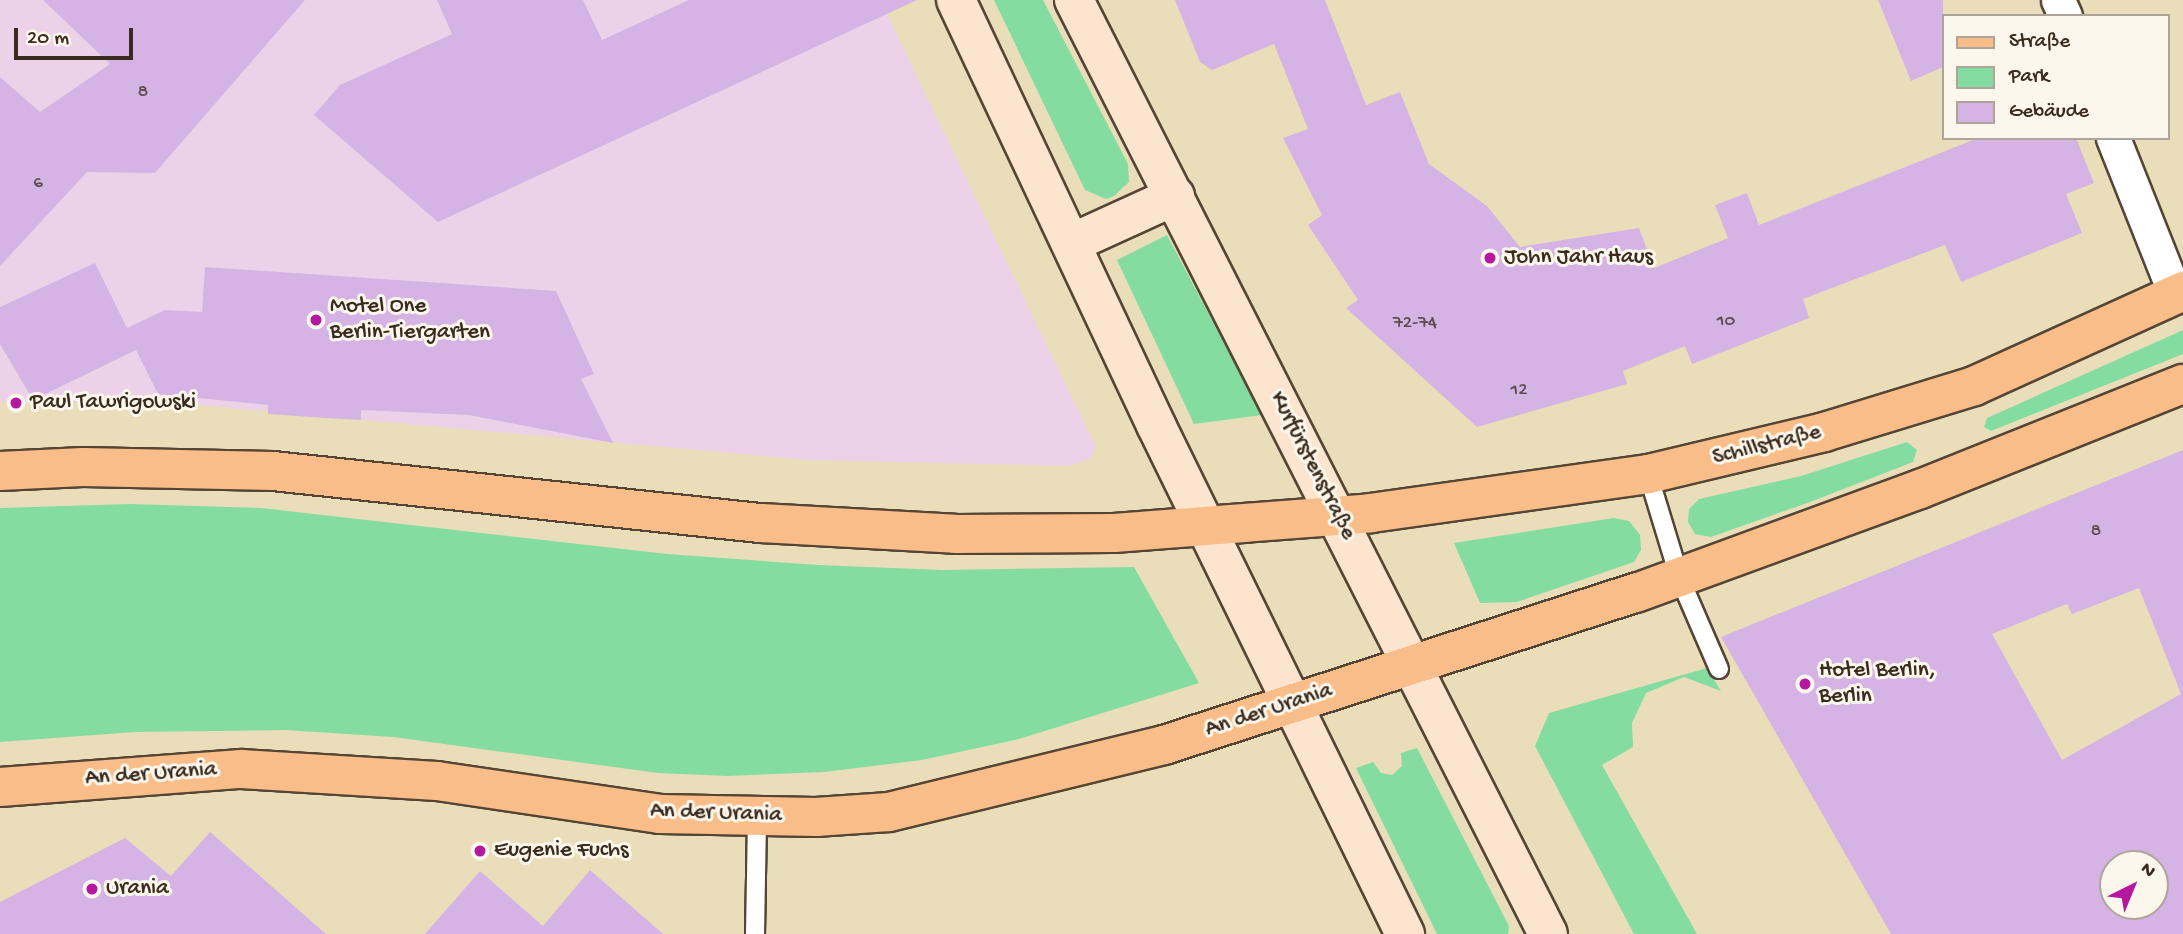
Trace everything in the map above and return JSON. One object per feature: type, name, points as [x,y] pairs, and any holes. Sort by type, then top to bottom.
[{"type":"main road","points":[[956,0],[1074,242],[1205,526],[1405,934]]},
{"type":"main road","name":"Kurfürstenstraße","points":[[1074,0],[1548,934]]},
{"type":"main road","points":[[1074,242],[1175,197]]},
{"type":"main road","name":"Schillstraße","points":[[1338,516],[1450,505],[1647,474],[1824,432],[1974,386],[2179,292]]},
{"type":"main road","points":[[1413,665],[1679,579],[2183,384]]},
{"type":"main road","points":[[0,471],[83,467],[273,471],[735,521],[955,534],[1114,533],[1338,516]]},
{"type":"main road","name":"An der Urania","points":[[0,787],[241,769],[437,781],[660,814],[757,817],[889,813],[1124,756],[1413,665]]},
{"type":"street","points":[[2114,140],[2179,292]]},
{"type":"lane","points":[[1647,474],[1679,579],[1719,669]]},
{"type":"lane","points":[[755,934],[757,817]]},
{"type":"shaded area","points":[[0,0],[880,0],[1096,447],[1091,459],[1068,466],[808,460],[175,403],[0,402]]},
{"type":"green space","points":[[994,0],[1043,0],[1128,164],[1129,182],[1114,196],[1106,199],[1085,190]]},
{"type":"green space","points":[[1167,235],[1262,415],[1194,424],[1117,260]]},
{"type":"green space","points":[[2183,330],[2183,354],[1991,431],[1984,427],[1987,418]]},
{"type":"green space","points":[[1907,442],[1917,450],[1913,462],[1810,502],[1711,537],[1695,534],[1688,522],[1689,509],[1699,499],[1801,476]]},
{"type":"green space","points":[[129,504],[261,508],[667,554],[818,565],[943,570],[1134,567],[1199,683],[1019,739],[922,760],[824,772],[727,776],[658,773],[393,737],[285,730],[135,732],[0,742],[0,508]]},
{"type":"green space","points":[[1614,518],[1629,521],[1640,535],[1641,550],[1634,562],[1517,602],[1480,603],[1454,543]]},
{"type":"green space","points":[[1707,668],[1721,691],[1684,677],[1646,693],[1632,723],[1633,747],[1602,765],[1697,934],[1634,934],[1535,746],[1549,713]]},
{"type":"green space","points":[[1417,748],[1509,926],[1508,934],[1437,934],[1356,768],[1373,762],[1381,773],[1392,775],[1402,766],[1401,753]]},
{"type":"building","points":[[43,0],[305,0],[155,173],[87,172],[0,266],[0,77],[40,112],[110,64]]},
{"type":"building","points":[[437,0],[583,0],[602,40],[689,0],[917,0],[438,222],[314,115],[340,85],[452,34]]},
{"type":"building","points":[[1175,0],[1325,0],[1366,105],[1400,92],[1429,164],[1487,206],[1520,247],[1639,228],[1654,268],[1728,238],[1715,205],[1747,193],[1759,225],[1973,140],[2077,140],[2094,183],[2066,194],[2082,233],[1961,282],[1945,245],[1803,299],[1809,318],[1692,364],[1685,346],[1623,371],[1627,384],[1477,427],[1346,308],[1358,300],[1308,225],[1322,215],[1283,138],[1308,129],[1274,44],[1212,70],[1200,62]]},
{"type":"building","points":[[1878,0],[1943,0],[1941,68],[1911,81]]},
{"type":"building","points":[[95,263],[127,328],[165,310],[202,312],[205,267],[556,291],[594,374],[581,379],[613,443],[469,415],[361,410],[361,420],[326,418],[268,414],[268,405],[158,394],[136,350],[33,400],[0,344],[0,307]]},
{"type":"building","name":"Hotel Berlin, Berlin","points":[[2183,450],[2183,934],[1891,934],[1721,637]],"holes":[[[2139,588],[2181,694],[2062,760],[1992,634],[2067,604],[2072,614]]]},
{"type":"building","points":[[210,832],[326,934],[0,934],[0,902],[125,838],[171,876]]},
{"type":"building","points":[[590,870],[663,934],[425,934],[480,871],[543,926]]},
{"type":"place","name":"John Jahr Haus","points":[[1490,258]]},
{"type":"place","name":"Motel One Berlin-Tiergarten","points":[[316,320]]},
{"type":"place","name":"Paul Tawrigowski","points":[[16,403]]},
{"type":"place","name":"Hotel Berlin, Berlin","points":[[1805,684]]},
{"type":"place","name":"Eugenie Fuchs","points":[[480,851]]},
{"type":"place","name":"Urania","points":[[92,889]]}]
